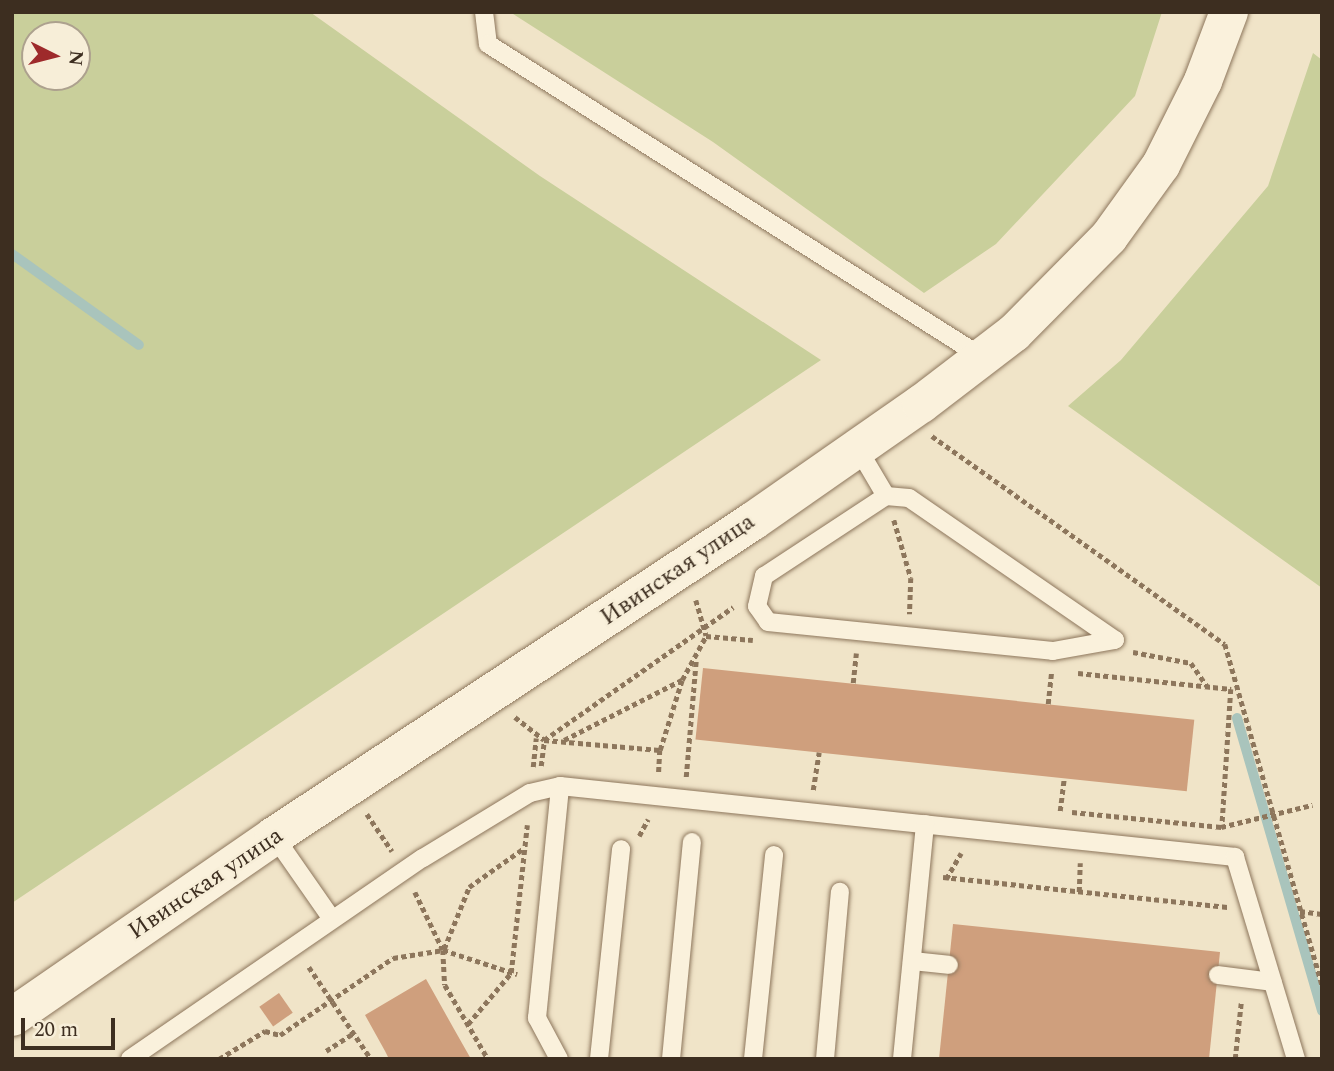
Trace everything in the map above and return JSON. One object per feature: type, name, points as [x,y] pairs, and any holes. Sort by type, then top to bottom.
[{"type":"street","name":"Ивинская улица","points":[[12,1017],[274,836],[857,447],[1014,333],[1109,237],[1153,176],[1203,81],[1229,12]]},
{"type":"lane","points":[[484,12],[488,44],[982,357]]},
{"type":"lane","points":[[857,447],[886,496]]},
{"type":"lane","points":[[886,496],[909,498],[1115,640],[1053,651],[768,622],[757,606],[764,576],[886,496]]},
{"type":"lane","points":[[559,1059],[537,1018],[560,786]]},
{"type":"lane","points":[[130,1059],[332,919],[530,793],[560,786],[1227,856],[1252,910],[1296,1059]]},
{"type":"lane","points":[[902,1059],[925,824]]},
{"type":"lane","points":[[274,836],[332,919]]},
{"type":"lane","points":[[671,1059],[692,842]]},
{"type":"lane","points":[[599,1059],[621,849]]},
{"type":"lane","points":[[753,1059],[774,855]]},
{"type":"lane","points":[[825,1059],[840,892]]},
{"type":"lane","points":[[912,961],[949,965]]},
{"type":"lane","points":[[1218,975],[1273,982]]},
{"type":"path","points":[[929,434],[1225,643],[1271,814],[1322,984]]},
{"type":"path","points":[[886,496],[911,578],[910,636]]},
{"type":"path","points":[[544,740],[759,590]]},
{"type":"path","points":[[695,593],[706,636],[682,680],[660,750],[659,775],[699,778]]},
{"type":"path","points":[[706,636],[759,641]]},
{"type":"path","points":[[1115,640],[1130,651],[1191,663],[1207,686]]},
{"type":"path","points":[[847,649],[869,651]]},
{"type":"path","points":[[853,683],[856,650]]},
{"type":"path","points":[[686,777],[696,655]]},
{"type":"path","points":[[1038,669],[1231,689],[1222,827],[1227,856],[1225,907],[1228,919]]},
{"type":"path","points":[[1048,704],[1051,670]]},
{"type":"path","points":[[564,740],[682,680]]},
{"type":"path","points":[[507,709],[536,738],[660,750]]},
{"type":"path","points":[[468,1024],[511,972],[536,738]]},
{"type":"path","points":[[815,788],[819,752]]},
{"type":"path","points":[[1060,811],[1064,778]]},
{"type":"path","points":[[802,787],[828,789]]},
{"type":"path","points":[[1046,810],[1222,827],[1312,805]]},
{"type":"path","points":[[1222,827],[1227,856]]},
{"type":"path","points":[[945,890],[946,877],[974,831]]},
{"type":"path","points":[[488,1059],[445,985],[443,950],[469,887],[524,848],[533,846]]},
{"type":"path","points":[[920,874],[1252,910]]},
{"type":"path","points":[[1300,911],[1322,914]]},
{"type":"path","points":[[294,947],[334,1002],[370,1059]]},
{"type":"path","points":[[219,1059],[265,1031],[280,1035],[334,1002],[393,958],[443,950],[520,975]]},
{"type":"path","points":[[1236,1059],[1244,978]]},
{"type":"path","points":[[326,1051],[354,1033]]},
{"type":"green space","points":[[12,12],[310,12],[540,176],[821,360],[12,903]]},
{"type":"green space","points":[[510,12],[1162,12],[1135,96],[996,244],[924,293],[713,142]]},
{"type":"green space","points":[[1313,53],[1322,60],[1322,588],[1068,406],[1121,360],[1268,186]]},
{"type":"building","points":[[703,668],[1194,720],[1187,791],[695,740]]},
{"type":"building","points":[[953,924],[1220,952],[1209,1059],[939,1059]]},
{"type":"building","points":[[426,979],[471,1059],[389,1059],[365,1015]]},
{"type":"building","points":[[279,993],[293,1013],[273,1026],[259,1007]]},
{"type":"waterway","points":[[12,254],[139,345]]},
{"type":"waterway","points":[[1237,718],[1322,1011]]}]
